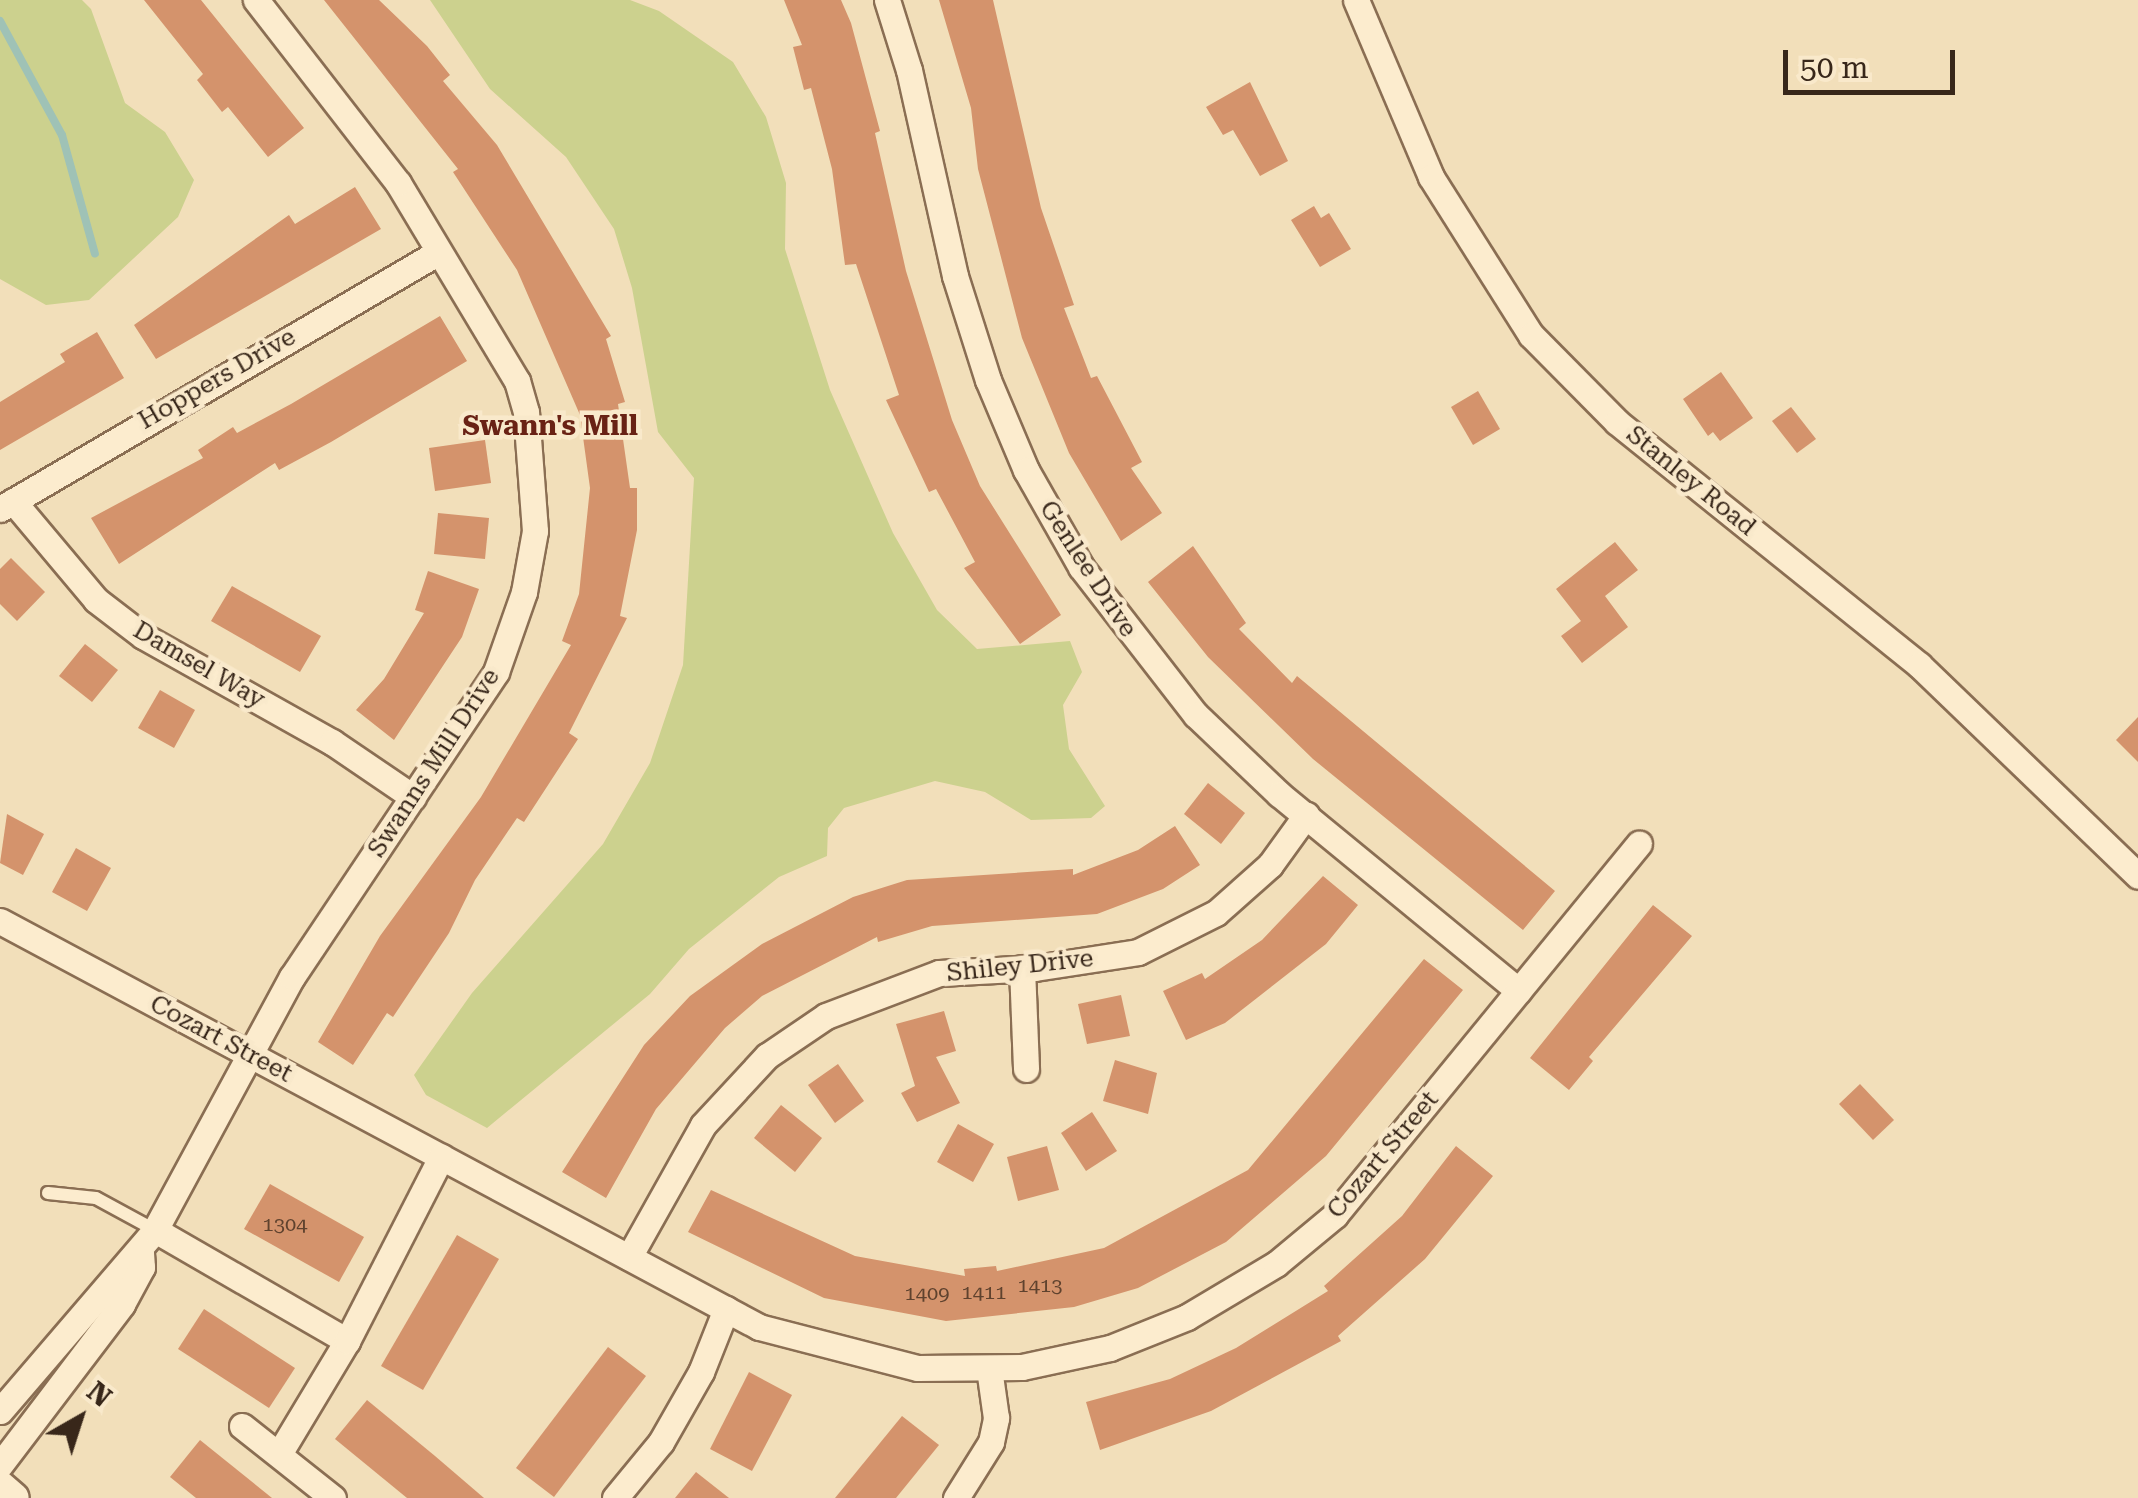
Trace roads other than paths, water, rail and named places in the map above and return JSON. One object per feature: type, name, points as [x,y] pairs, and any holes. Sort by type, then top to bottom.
[{"type":"street","name":"Swanns Mill Drive","points":[[0,1465],[122,1304],[142,1267],[148,1241],[254,1057],[292,977],[496,672],[524,592],[535,532],[528,430],[516,381],[398,182],[256,0]]},
{"type":"street","name":"Genlee Drive","points":[[886,0],[909,70],[954,276],[1026,470],[1123,628],[1196,716],[1306,816],[1519,991]]},
{"type":"street","name":"Stanley Road","points":[[1356,0],[1431,176],[1531,335],[1617,422],[1919,665],[2138,876]]},
{"type":"street","name":"Hoppers Drive","points":[[6,505],[437,253]]},
{"type":"street","name":"Damsel Way","points":[[6,505],[96,600],[143,636],[332,742],[412,797]]},
{"type":"street","name":"Shiley Drive","points":[[629,1257],[702,1125],[767,1056],[882,990],[939,973],[1022,968],[1138,952],[1216,914],[1270,866],[1306,816]]},
{"type":"street","name":"Cozart Street","points":[[0,921],[726,1309],[833,1351],[918,1368],[988,1368],[1110,1348],[1188,1317],[1276,1264],[1335,1214],[1638,842]]},
{"type":"street","points":[[1022,968],[1026,1070]]},
{"type":"street","points":[[279,1454],[347,1341],[442,1157]]},
{"type":"street","name":"Swanns Mill Drive","points":[[0,1412],[128,1258],[148,1241]]},
{"type":"street","points":[[148,1241],[347,1341]]},
{"type":"street","points":[[615,1498],[662,1442],[702,1372],[726,1309]]},
{"type":"street","points":[[956,1498],[991,1442],[996,1418],[988,1368]]},
{"type":"street","points":[[242,1426],[333,1498]]},
{"type":"street","points":[[0,1486],[14,1498]]},
{"type":"lane","points":[[48,1192],[96,1198],[148,1241]]},
{"type":"waterway","points":[[0,21],[62,135],[95,254]]},
{"type":"district","name":"Swann's Mill","points":[[550,426]]}]
